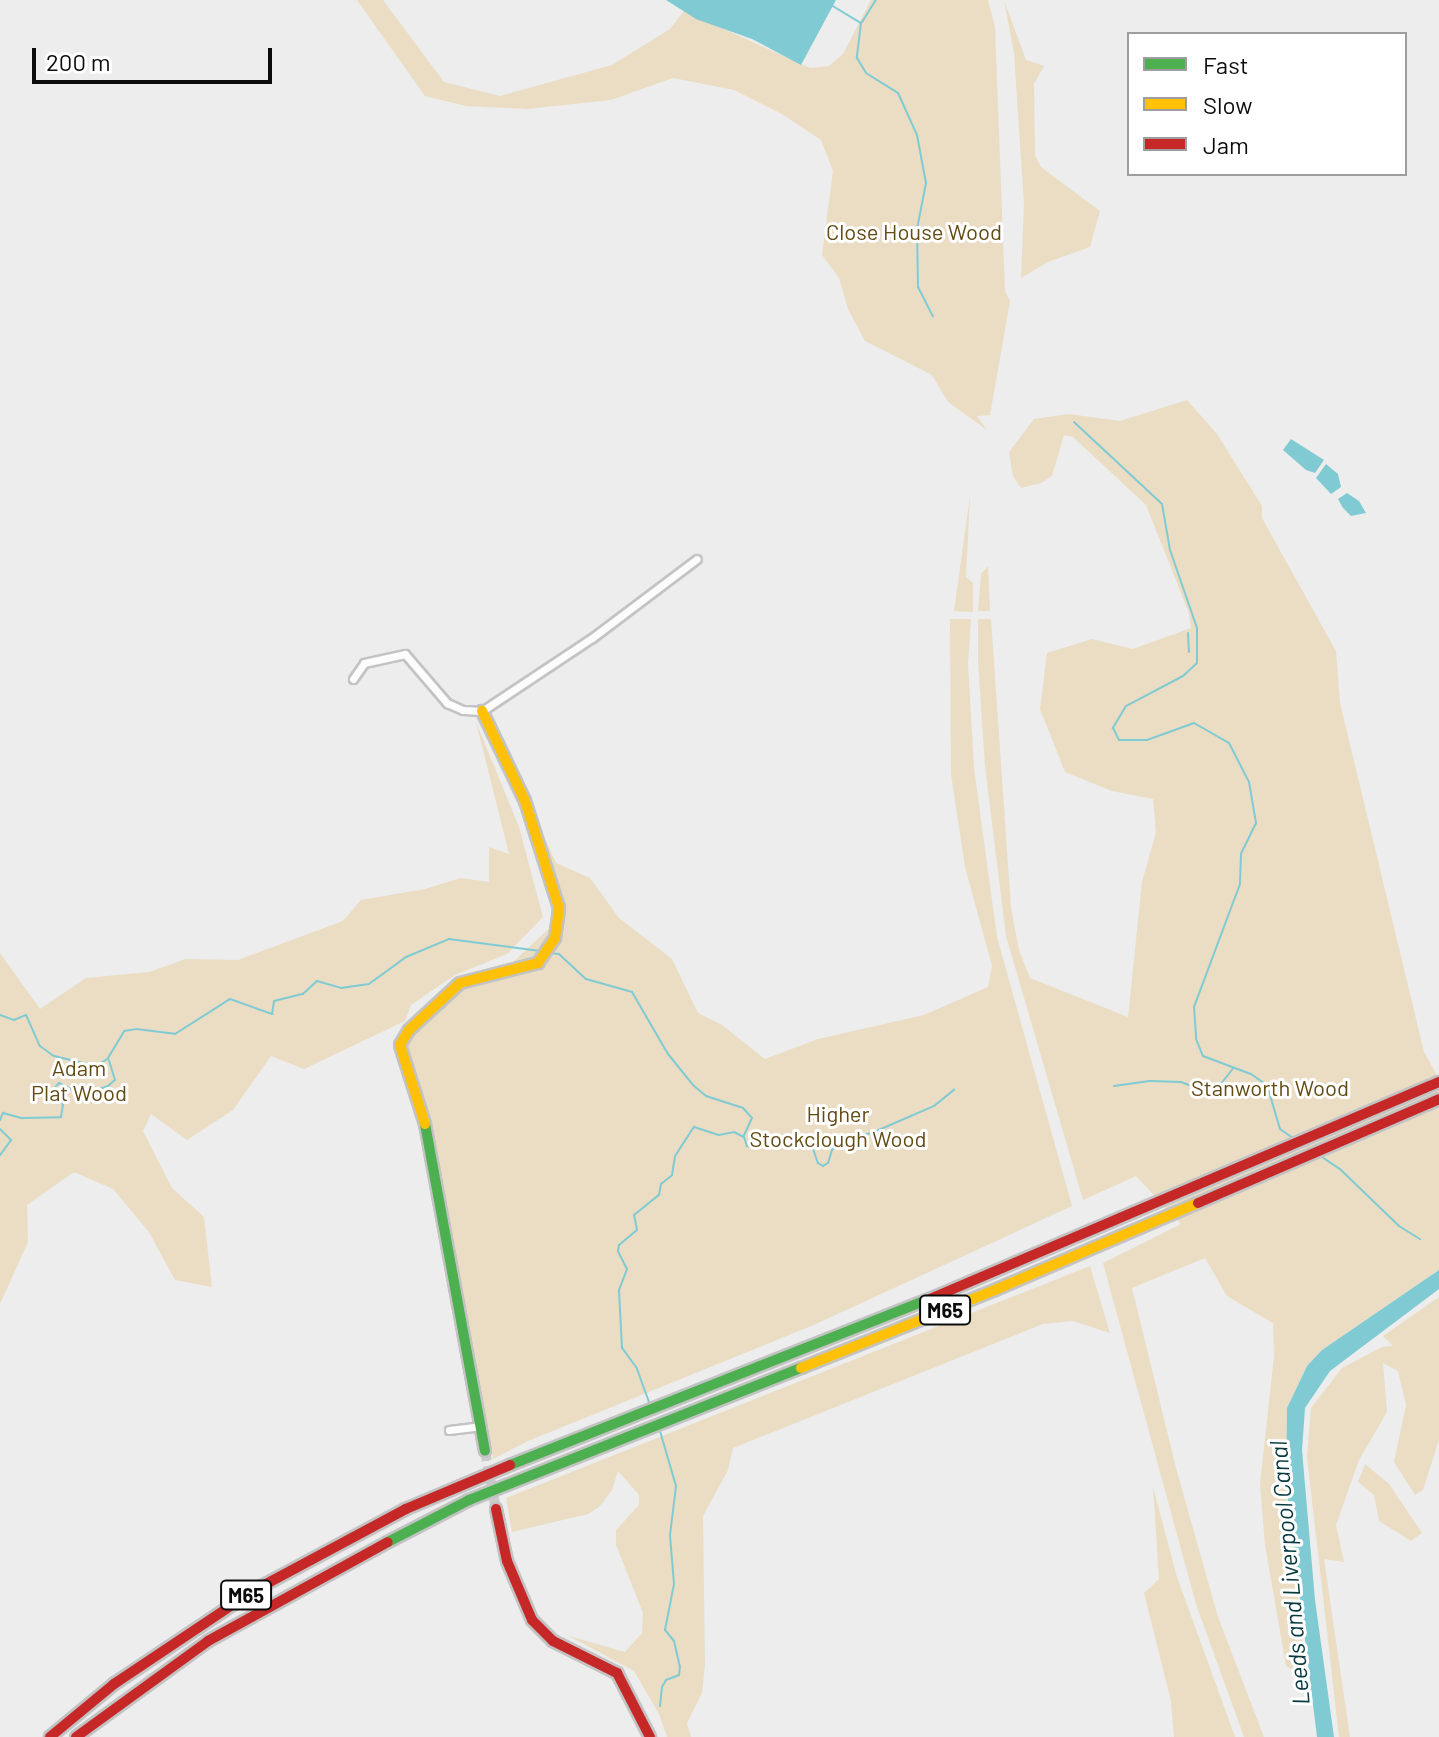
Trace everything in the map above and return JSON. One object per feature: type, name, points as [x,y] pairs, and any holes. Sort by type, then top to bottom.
[{"type":"main road","points":[[482,711],[525,801],[559,908],[555,938],[538,963],[460,983],[409,1030],[400,1045],[429,1138],[485,1451]]},
{"type":"main road","name":"M65","points":[[50,1737],[114,1684],[253,1591],[406,1509],[994,1274],[1439,1082]]},
{"type":"main road","name":"M65","points":[[76,1737],[196,1649],[265,1607],[413,1527],[581,1453],[1162,1220],[1439,1099]]},
{"type":"main road","points":[[496,1509],[511,1575],[532,1620],[553,1641],[617,1673],[650,1737]]},
{"type":"street","points":[[353,679],[364,663],[405,654],[447,703],[463,710],[482,711],[592,638],[697,559]]},
{"type":"street","points":[[449,1430],[480,1426]]},
{"type":"green space","name":"Close House Wood","points":[[357,0],[383,0],[444,82],[500,96],[612,65],[670,29],[684,11],[810,68],[829,66],[843,54],[871,0],[988,0],[995,27],[1005,291],[1010,301],[990,415],[977,416],[987,430],[948,402],[932,375],[865,341],[848,309],[839,278],[822,255],[833,171],[821,140],[782,114],[734,90],[673,78],[611,100],[527,109],[466,106],[425,96]]},
{"type":"green space","points":[[1004,0],[1026,60],[1044,66],[1034,84],[1035,155],[1041,167],[1100,211],[1090,247],[1048,262],[1021,278],[1024,205],[1014,53]]},
{"type":"green space","name":"Stanworth Wood","points":[[1187,400],[1217,434],[1262,506],[1262,518],[1336,651],[1340,703],[1424,1052],[1439,1079],[1439,1270],[1322,1350],[1307,1366],[1287,1408],[1286,1485],[1307,1678],[1286,1666],[1265,1545],[1260,1484],[1274,1356],[1273,1323],[1227,1296],[1205,1258],[1132,1288],[1176,1468],[1218,1617],[1264,1737],[1244,1737],[1196,1604],[1103,1263],[1181,1224],[1136,1176],[1083,1200],[1006,936],[985,766],[978,660],[978,619],[991,619],[1011,908],[1019,950],[1030,978],[1128,1017],[1142,882],[1156,832],[1153,799],[1112,791],[1065,772],[1040,709],[1047,653],[1092,639],[1133,649],[1191,628],[1189,613],[1146,505],[1073,437],[1064,435],[1052,476],[1041,483],[1021,488],[1013,476],[1009,452],[1034,419],[1069,414],[1120,421]]},
{"type":"green space","points":[[970,496],[966,577],[973,583],[973,612],[954,611]]},
{"type":"green space","points":[[988,566],[990,611],[978,611],[981,574]]},
{"type":"green space","name":"Higher Stockclough Wood","points":[[950,619],[971,619],[968,663],[974,768],[997,937],[1072,1206],[816,1324],[528,1441],[493,1459],[406,1047],[418,1024],[462,986],[511,964],[557,921],[557,899],[494,726],[556,863],[590,878],[619,918],[672,959],[698,1013],[722,1025],[765,1059],[818,1039],[924,1015],[988,987],[992,966],[965,867],[951,774]]},
{"type":"green space","name":"Adam Plat Wood","points":[[476,722],[519,827],[543,917],[507,954],[455,975],[411,1005],[405,1021],[304,1069],[271,1056],[233,1110],[187,1140],[151,1114],[143,1131],[172,1188],[204,1217],[212,1287],[175,1280],[149,1232],[113,1189],[74,1172],[27,1205],[28,1242],[0,1304],[0,953],[40,1009],[86,978],[149,972],[186,959],[238,960],[343,921],[361,900],[425,889],[461,878],[489,882],[489,847],[509,854]]},
{"type":"green space","points":[[1090,1266],[1110,1333],[1073,1321],[1043,1324],[733,1448],[728,1470],[703,1516],[705,1665],[702,1693],[687,1723],[691,1737],[667,1737],[659,1714],[634,1671],[569,1636],[625,1652],[642,1633],[643,1613],[616,1545],[616,1530],[639,1505],[639,1495],[618,1471],[612,1490],[599,1507],[588,1514],[512,1532],[506,1498]]},
{"type":"green space","points":[[1439,1297],[1439,1440],[1423,1490],[1415,1495],[1394,1462],[1406,1405],[1398,1371],[1383,1363],[1387,1412],[1359,1460],[1336,1525],[1344,1562],[1324,1559],[1350,1737],[1339,1737],[1307,1457],[1311,1408],[1342,1368],[1382,1347],[1393,1346],[1383,1336]]},
{"type":"green space","points":[[1365,1464],[1389,1484],[1422,1533],[1411,1541],[1379,1521],[1374,1495],[1358,1482]]},
{"type":"green space","points":[[1153,1487],[1177,1577],[1235,1737],[1174,1737],[1171,1701],[1144,1593],[1159,1579]]},
{"type":"water","points":[[666,0],[836,0],[801,65],[752,39],[696,19]]},
{"type":"water","points":[[1291,439],[1324,460],[1315,473],[1306,470],[1283,450]]},
{"type":"water","points":[[1326,464],[1338,474],[1341,487],[1331,494],[1316,478]]},
{"type":"water","points":[[1347,493],[1359,501],[1366,513],[1351,516],[1343,508],[1338,499]]},
{"type":"water","points":[[1439,1270],[1439,1289],[1330,1371],[1305,1408],[1302,1450],[1315,1600],[1334,1737],[1317,1737],[1286,1485],[1287,1408],[1307,1366],[1322,1350]]},
{"type":"waterway","points":[[862,22],[876,0]]},
{"type":"waterway","points":[[831,5],[861,23],[857,58],[866,73],[898,93],[917,135],[926,183],[917,229],[918,287],[933,316]]},
{"type":"waterway","points":[[1074,422],[1162,504],[1170,550],[1197,628],[1197,663],[1183,676],[1126,706],[1113,728],[1119,740],[1147,740],[1194,723],[1229,743],[1249,782],[1256,823],[1241,854],[1240,884],[1194,1007],[1196,1039],[1203,1056],[1251,1074],[1267,1085],[1280,1129],[1293,1138]]},
{"type":"waterway","points":[[1188,633],[1189,652]]},
{"type":"waterway","points":[[108,1058],[124,1031],[136,1029],[175,1034],[230,999],[272,1014],[274,1001],[303,994],[317,981],[341,988],[369,984],[406,957],[449,939],[540,951]]},
{"type":"waterway","points":[[550,953],[559,954],[586,979],[632,992],[668,1054],[693,1085],[706,1096],[743,1108],[752,1118],[744,1135]]},
{"type":"waterway","points":[[0,1015],[14,1020],[26,1015],[40,1046],[54,1056],[96,1066],[107,1059]]},
{"type":"waterway","points":[[0,1120],[3,1113],[22,1118],[61,1117],[63,1105],[52,1091],[59,1083],[73,1090],[93,1091],[108,1086],[115,1080],[109,1060]]},
{"type":"waterway","points":[[1114,1086],[1150,1081],[1181,1082],[1213,1094],[1233,1068]]},
{"type":"waterway","points":[[649,1402],[636,1367],[622,1348],[619,1290],[627,1269],[618,1251],[619,1245],[637,1230],[634,1215],[659,1195],[661,1184],[672,1175],[675,1156],[694,1127],[719,1135],[734,1132],[744,1137],[747,1146],[755,1148],[793,1137],[812,1146],[818,1163],[823,1166],[841,1141],[874,1132],[934,1106],[954,1090]]},
{"type":"waterway","points":[[0,1129],[11,1140],[0,1155]]},
{"type":"waterway","points":[[1322,1157],[1341,1170],[1399,1226],[1420,1239]]},
{"type":"waterway","points":[[660,1431],[676,1486],[670,1535],[674,1584],[665,1630],[674,1641],[680,1667],[679,1675],[666,1680],[662,1687],[660,1706]]},
{"type":"tunnel","points":[[485,1451],[496,1509]]},
{"type":"traffic: fast","points":[[425,1124],[485,1451]]},
{"type":"traffic: fast","points":[[510,1465],[925,1301]]},
{"type":"traffic: fast","points":[[388,1542],[469,1500],[801,1368]]},
{"type":"traffic: slow","points":[[425,1124],[400,1045],[409,1030],[460,983],[538,963],[555,938],[559,908],[525,801],[482,711]]},
{"type":"traffic: slow","points":[[801,1368],[995,1290],[1198,1203]]},
{"type":"traffic: jam","points":[[925,1301],[1439,1082]]},
{"type":"traffic: jam","points":[[1198,1203],[1439,1099]]},
{"type":"traffic: jam","points":[[50,1737],[114,1684],[253,1591],[406,1509],[510,1465]]},
{"type":"traffic: jam","points":[[496,1509],[507,1561],[532,1620],[553,1641],[617,1673],[650,1737]]},
{"type":"traffic: jam","points":[[76,1737],[208,1641],[388,1542]]},
{"type":"water label","name":"Leeds and Liverpool Canal","points":[[1289,1573]]}]
